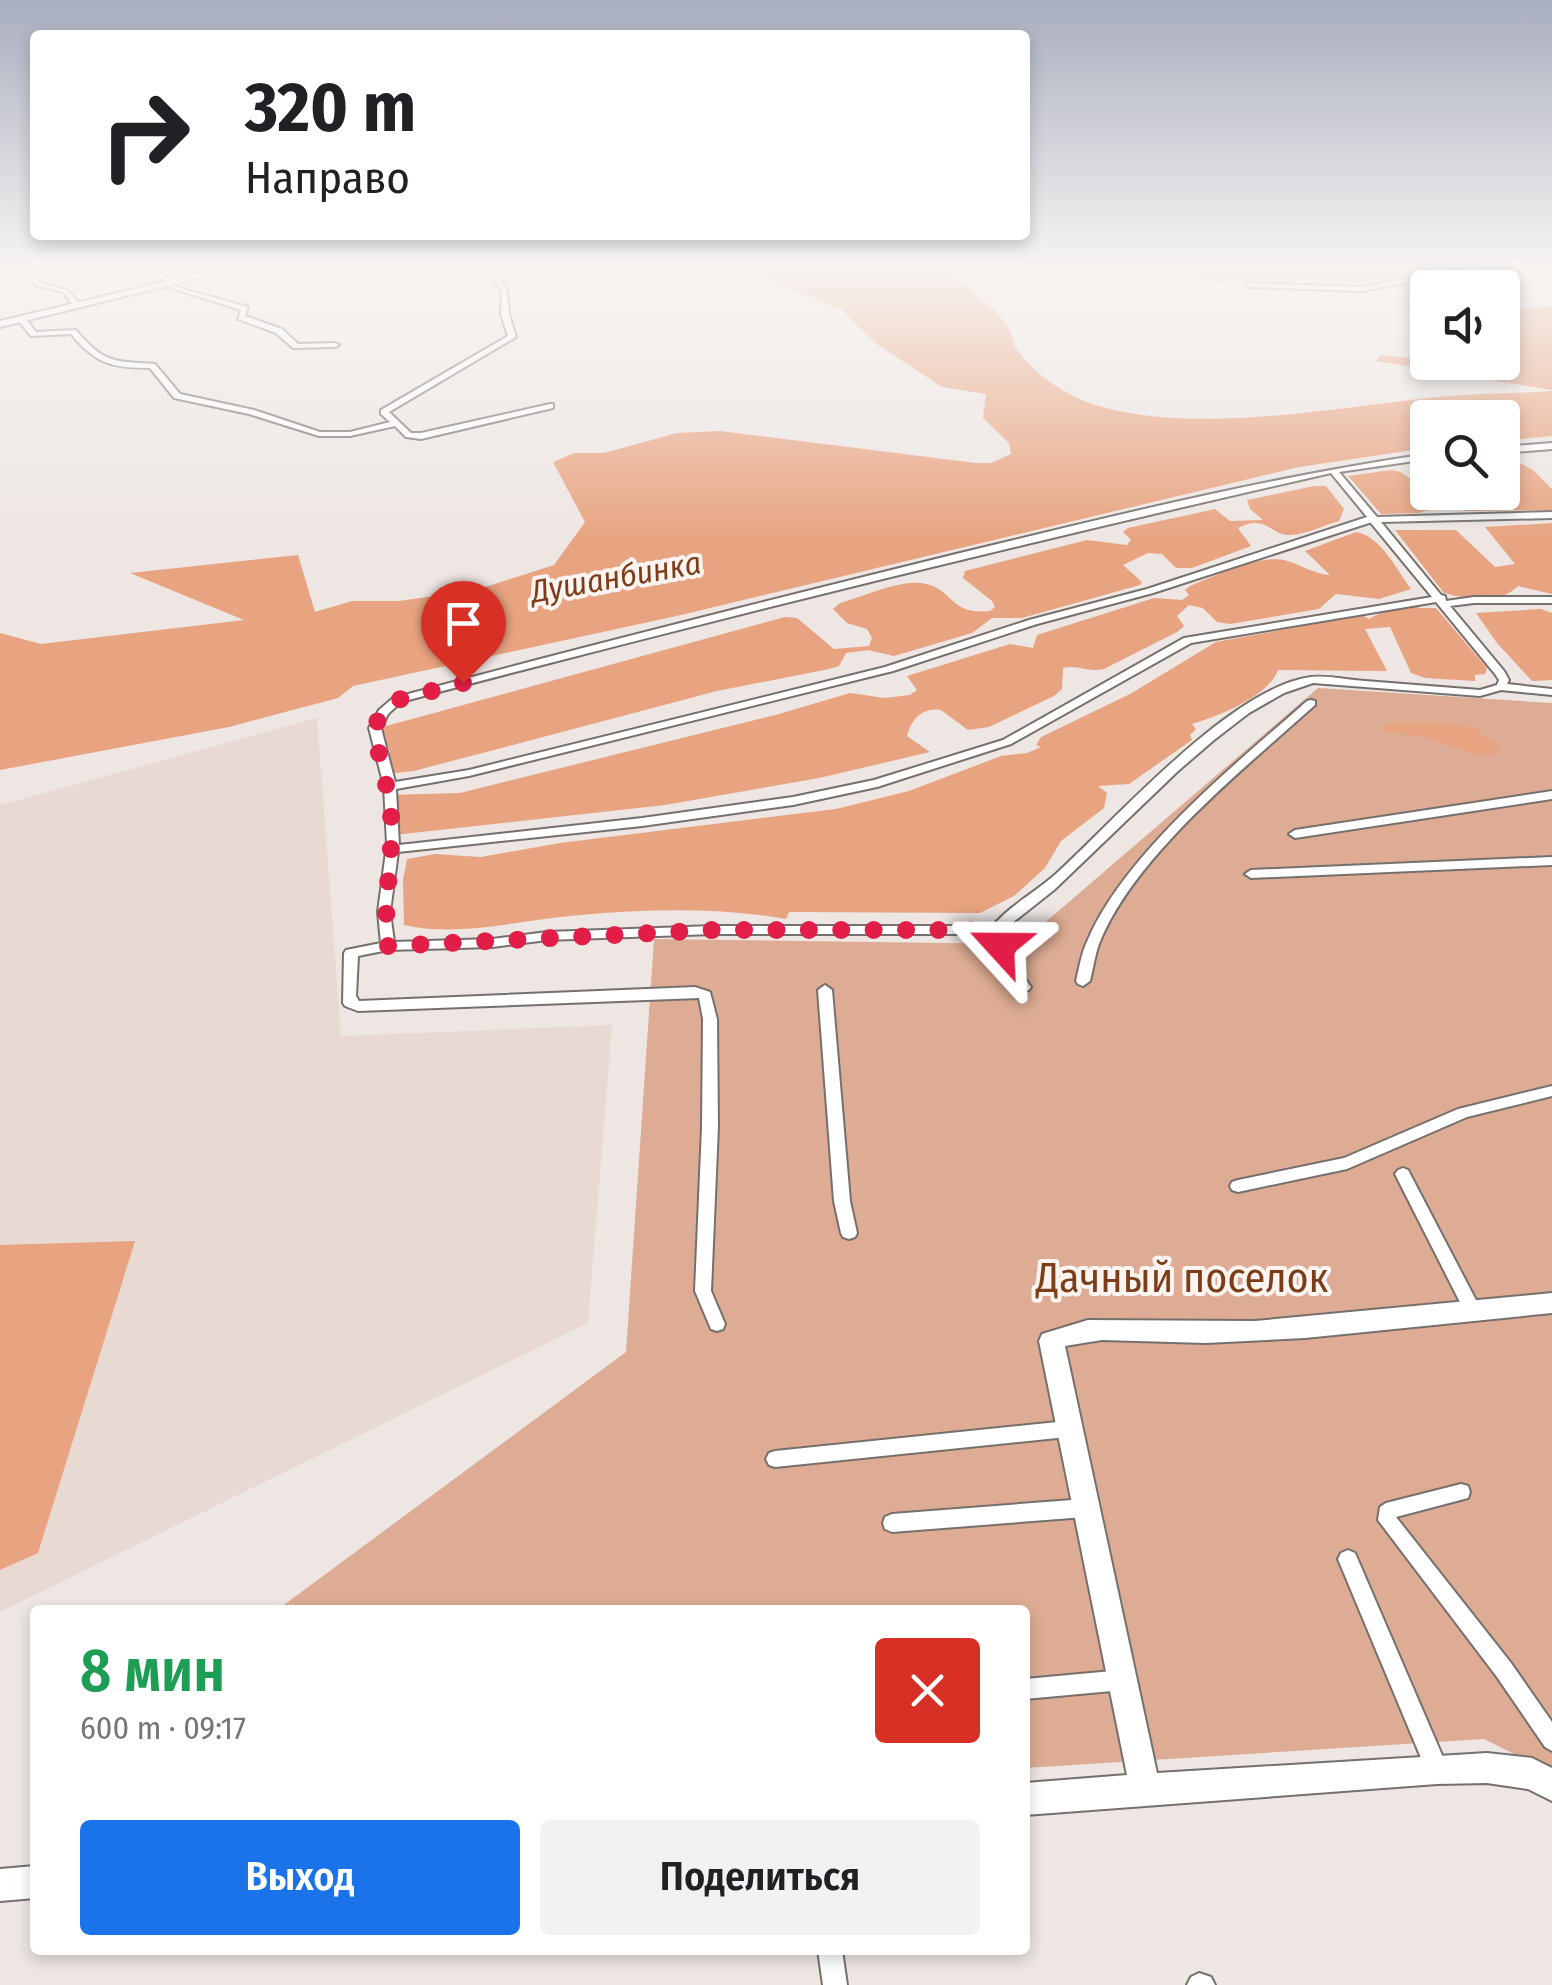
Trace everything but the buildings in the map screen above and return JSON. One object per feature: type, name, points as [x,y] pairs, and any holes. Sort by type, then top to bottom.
[{"type":"street","points":[[97,359],[112,365],[152,366],[170,391],[186,400],[251,412],[328,435],[394,424]]},
{"type":"street","points":[[476,359],[384,412],[410,435],[421,436],[550,406]]},
{"type":"street","points":[[1520,449],[1552,446]]},
{"type":"street","points":[[388,946],[384,912],[392,849],[390,786],[375,728],[383,712],[397,700],[1030,539],[1334,470],[1410,459]]},
{"type":"street","points":[[1334,470],[1500,672],[1504,680],[1500,687]]},
{"type":"street","points":[[390,786],[469,773],[889,669],[1375,519],[1552,515]]},
{"type":"street","points":[[392,849],[642,822],[792,801],[877,783],[1007,742],[1188,640],[1444,601],[1552,600]]},
{"type":"street","points":[[717,1324],[702,1292],[710,1127],[710,1019],[705,995],[695,992],[353,1005],[349,996],[351,953],[388,946],[714,930],[996,930],[1050,888],[1134,804],[1220,730],[1298,682],[1328,680],[1461,692],[1500,687],[1552,692]]},
{"type":"street","points":[[1083,980],[1092,938],[1166,839],[1312,703]]},
{"type":"street","points":[[1295,834],[1552,795]]},
{"type":"street","points":[[1251,874],[1552,862]]},
{"type":"street","points":[[996,930],[1005,961],[1024,987]]},
{"type":"street","points":[[826,990],[842,1201],[849,1234]]},
{"type":"street","points":[[1238,1186],[1347,1163],[1463,1113],[1552,1090]]},
{"type":"street","points":[[1403,1174],[1473,1311]]},
{"type":"street","points":[[1145,1789],[1051,1341],[1060,1336],[1108,1331],[1260,1334],[1552,1304]]},
{"type":"street","points":[[774,1459],[1067,1429]]},
{"type":"street","points":[[1461,1492],[1394,1509],[1387,1512],[1387,1520],[1504,1670],[1552,1740]]},
{"type":"street","points":[[892,1523],[1084,1508]]},
{"type":"street","points":[[1348,1559],[1437,1769]]},
{"type":"street","points":[[1030,1689],[1124,1680]]},
{"type":"street","points":[[1030,1800],[1437,1769],[1488,1768],[1532,1774],[1552,1785]]},
{"type":"street","points":[[0,1885],[30,1882]]},
{"type":"street","points":[[831,1955],[835,1985]]},
{"type":"shaded area","points":[[317,718],[341,1036],[612,1025],[588,1323],[0,1612],[0,805]]},
{"type":"green space","name":"Дачный поселок","points":[[1318,688],[1552,703],[1552,1773],[1484,1739],[1030,1768],[1030,1605],[284,1605],[626,1352],[654,939],[1020,944]]},
{"type":"water","name":"Душанбинка","points":[[899,359],[1024,359],[1069,394],[1108,408],[1152,416],[1250,417],[1410,401],[1410,451],[1299,467],[681,615],[353,686],[338,698],[229,727],[0,770],[0,633],[41,644],[244,620],[130,573],[298,555],[315,612],[352,601],[399,601],[476,590],[554,565],[585,522],[553,462],[574,453],[604,453],[677,433],[720,431],[991,463],[1011,454],[1009,443],[983,418],[986,394],[942,387]]},
{"type":"water","points":[[1410,359],[1410,367],[1376,361]]},
{"type":"water","points":[[1520,359],[1552,359],[1552,390],[1491,380],[1520,380]]},
{"type":"water","points":[[1552,391],[1552,436],[1520,439],[1520,400],[1416,400]]},
{"type":"water","points":[[1520,463],[1552,489],[1552,510],[1466,511],[1520,510]]},
{"type":"water","points":[[1391,470],[1410,479],[1410,510],[1428,510],[1381,514],[1348,476]]},
{"type":"water","points":[[1326,486],[1344,509],[1339,521],[1291,535],[1262,524],[1248,524],[1238,528],[1251,546],[1192,568],[1176,568],[1162,554],[1148,553],[1123,565],[1142,582],[1140,585],[1022,618],[992,618],[972,633],[894,656],[868,650],[846,653],[839,666],[829,669],[717,691],[414,771],[385,770],[390,751],[379,728],[785,617],[797,618],[834,649],[869,646],[872,638],[867,629],[847,623],[833,609],[840,603],[916,583],[935,587],[967,610],[990,611],[995,607],[992,601],[963,578],[965,571],[1087,540],[1127,545],[1131,540],[1123,532],[1128,528],[1215,509],[1230,521],[1263,520],[1250,509],[1247,500]]},
{"type":"water","points":[[1552,523],[1552,594],[1518,586],[1502,596],[1483,599],[1444,593],[1395,530],[1456,530],[1495,567],[1515,564],[1485,527]]},
{"type":"water","points":[[1356,532],[1381,547],[1411,589],[1379,599],[1336,594],[1319,609],[1230,624],[1217,622],[1203,608],[1189,605],[1177,616],[1184,626],[1177,632],[1104,669],[1063,668],[1062,689],[1054,696],[989,727],[968,730],[941,710],[923,712],[911,724],[907,736],[930,752],[819,778],[665,805],[394,835],[389,795],[460,793],[850,693],[885,698],[910,695],[917,690],[907,676],[1010,644],[1033,648],[1037,635],[1154,598],[1182,600],[1189,595],[1185,590],[1190,586],[1249,563],[1284,560],[1330,575],[1305,551]]},
{"type":"water","points":[[1414,603],[1419,608],[1436,608],[1487,668],[1485,674],[1475,675],[1475,681],[1425,678],[1411,673],[1390,627],[1365,629],[1387,671],[1278,670],[1254,696],[1192,724],[1196,729],[1190,735],[1192,740],[1129,784],[1098,786],[1107,793],[1104,808],[1061,841],[1045,868],[1014,896],[980,913],[789,912],[786,919],[735,912],[657,910],[469,929],[404,925],[403,880],[407,859],[435,854],[481,857],[560,843],[836,809],[909,791],[1001,756],[1041,747],[1036,745],[1041,737],[1130,694],[1216,642],[1362,615],[1369,619]]},
{"type":"water","points":[[1541,609],[1552,613],[1552,680],[1532,681],[1476,613]]},
{"type":"water","points":[[1396,723],[1478,728],[1477,732],[1498,744],[1497,753],[1482,756],[1424,737],[1382,731],[1384,726]]},
{"type":"water","points":[[135,1241],[38,1553],[0,1570],[0,1245]]},
{"type":"route","points":[[463,683],[397,700],[376,723],[390,786],[392,820],[393,844],[384,912],[388,946],[714,930],[996,930],[1000,946]]}]
